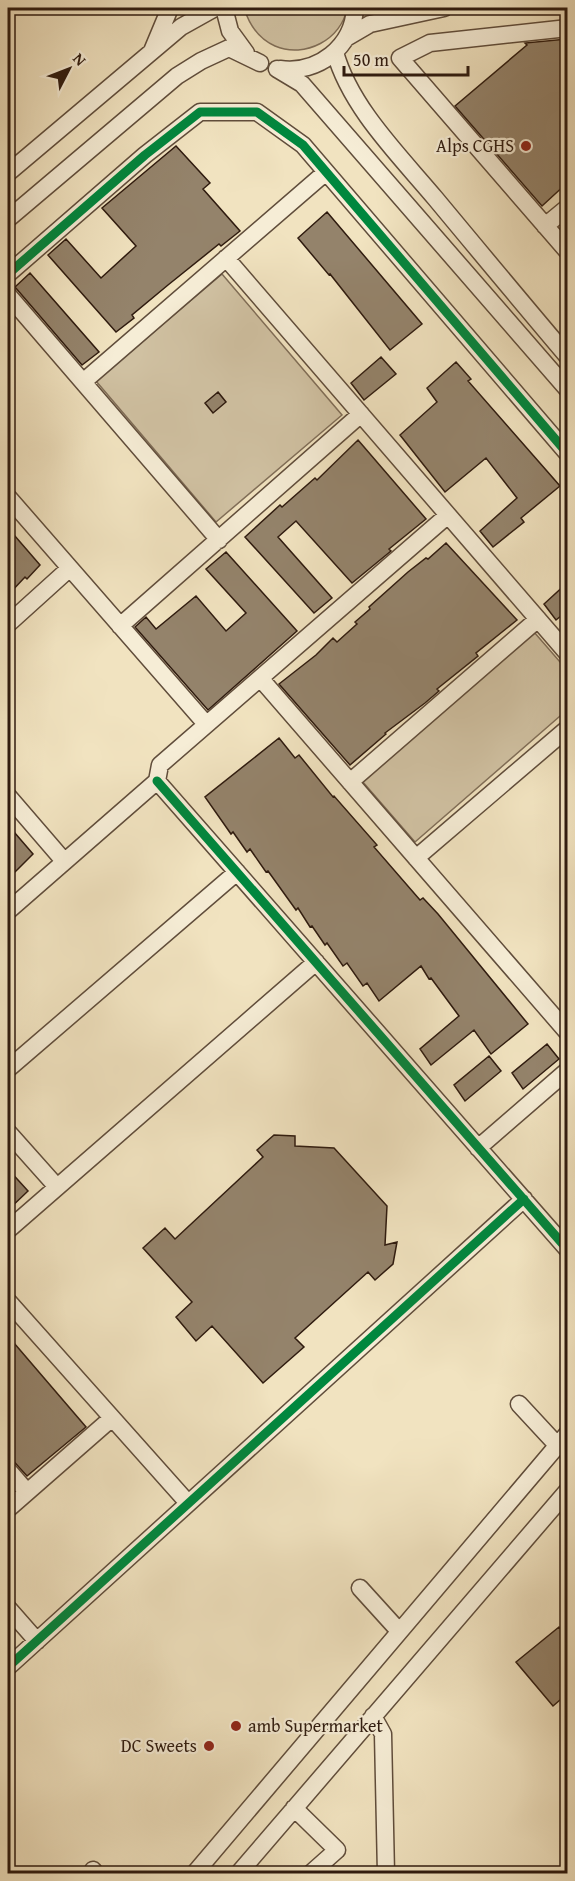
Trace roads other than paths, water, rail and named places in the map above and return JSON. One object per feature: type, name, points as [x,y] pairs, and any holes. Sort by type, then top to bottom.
[{"type":"street","points":[[150,55],[170,8]]},
{"type":"street","points":[[8,173],[181,27],[215,8]]},
{"type":"street","points":[[224,8],[234,39],[245,52],[260,63]]},
{"type":"street","points":[[277,69],[304,69],[320,63],[335,52],[346,38],[353,22],[355,8]]},
{"type":"street","points":[[346,38],[370,24],[444,8]]},
{"type":"street","points":[[567,28],[430,43],[400,58],[567,252]]},
{"type":"street","points":[[8,219],[177,76],[201,61],[230,48],[277,69],[302,84],[567,390]]},
{"type":"street","points":[[335,52],[340,72],[355,98],[395,150],[567,357]]},
{"type":"street","points":[[8,274],[145,155],[200,112],[257,112],[303,145],[567,454]]},
{"type":"street","points":[[83,382],[326,172]]},
{"type":"street","points":[[546,226],[567,207]]},
{"type":"street","points":[[226,258],[567,654]]},
{"type":"street","points":[[8,295],[219,540]]},
{"type":"street","points":[[120,626],[361,414]]},
{"type":"street","points":[[8,496],[206,724]]},
{"type":"street","points":[[8,911],[157,781],[160,765],[448,515]]},
{"type":"street","points":[[8,624],[70,568]]},
{"type":"street","points":[[351,782],[538,619]]},
{"type":"street","points":[[260,678],[567,1033]]},
{"type":"street","points":[[416,858],[567,728]]},
{"type":"street","points":[[157,781],[567,1250]]},
{"type":"street","points":[[8,796],[64,861]]},
{"type":"street","points":[[8,1069],[237,872]]},
{"type":"street","points":[[8,1230],[316,962]]},
{"type":"street","points":[[478,1148],[567,1070]]},
{"type":"street","points":[[8,1132],[57,1187]]},
{"type":"street","points":[[8,1667],[524,1199]]},
{"type":"street","points":[[8,1300],[188,1503]]},
{"type":"street","points":[[194,1874],[562,1439],[519,1404]]},
{"type":"street","points":[[8,1509],[112,1418]]},
{"type":"street","points":[[8,1470],[27,1492]]},
{"type":"street","points":[[238,1874],[567,1490]]},
{"type":"street","points":[[360,1588],[399,1631]]},
{"type":"street","points":[[8,1608],[37,1641]]},
{"type":"street","points":[[374,1716],[383,1734],[386,1874]]},
{"type":"street","points":[[294,1808],[337,1850],[310,1874]]},
{"type":"place","name":"Alps CGHS","points":[[526,146]]},
{"type":"place","name":"amb Supermarket","points":[[236,1726]]},
{"type":"place","name":"DC Sweets","points":[[209,1746]]}]
